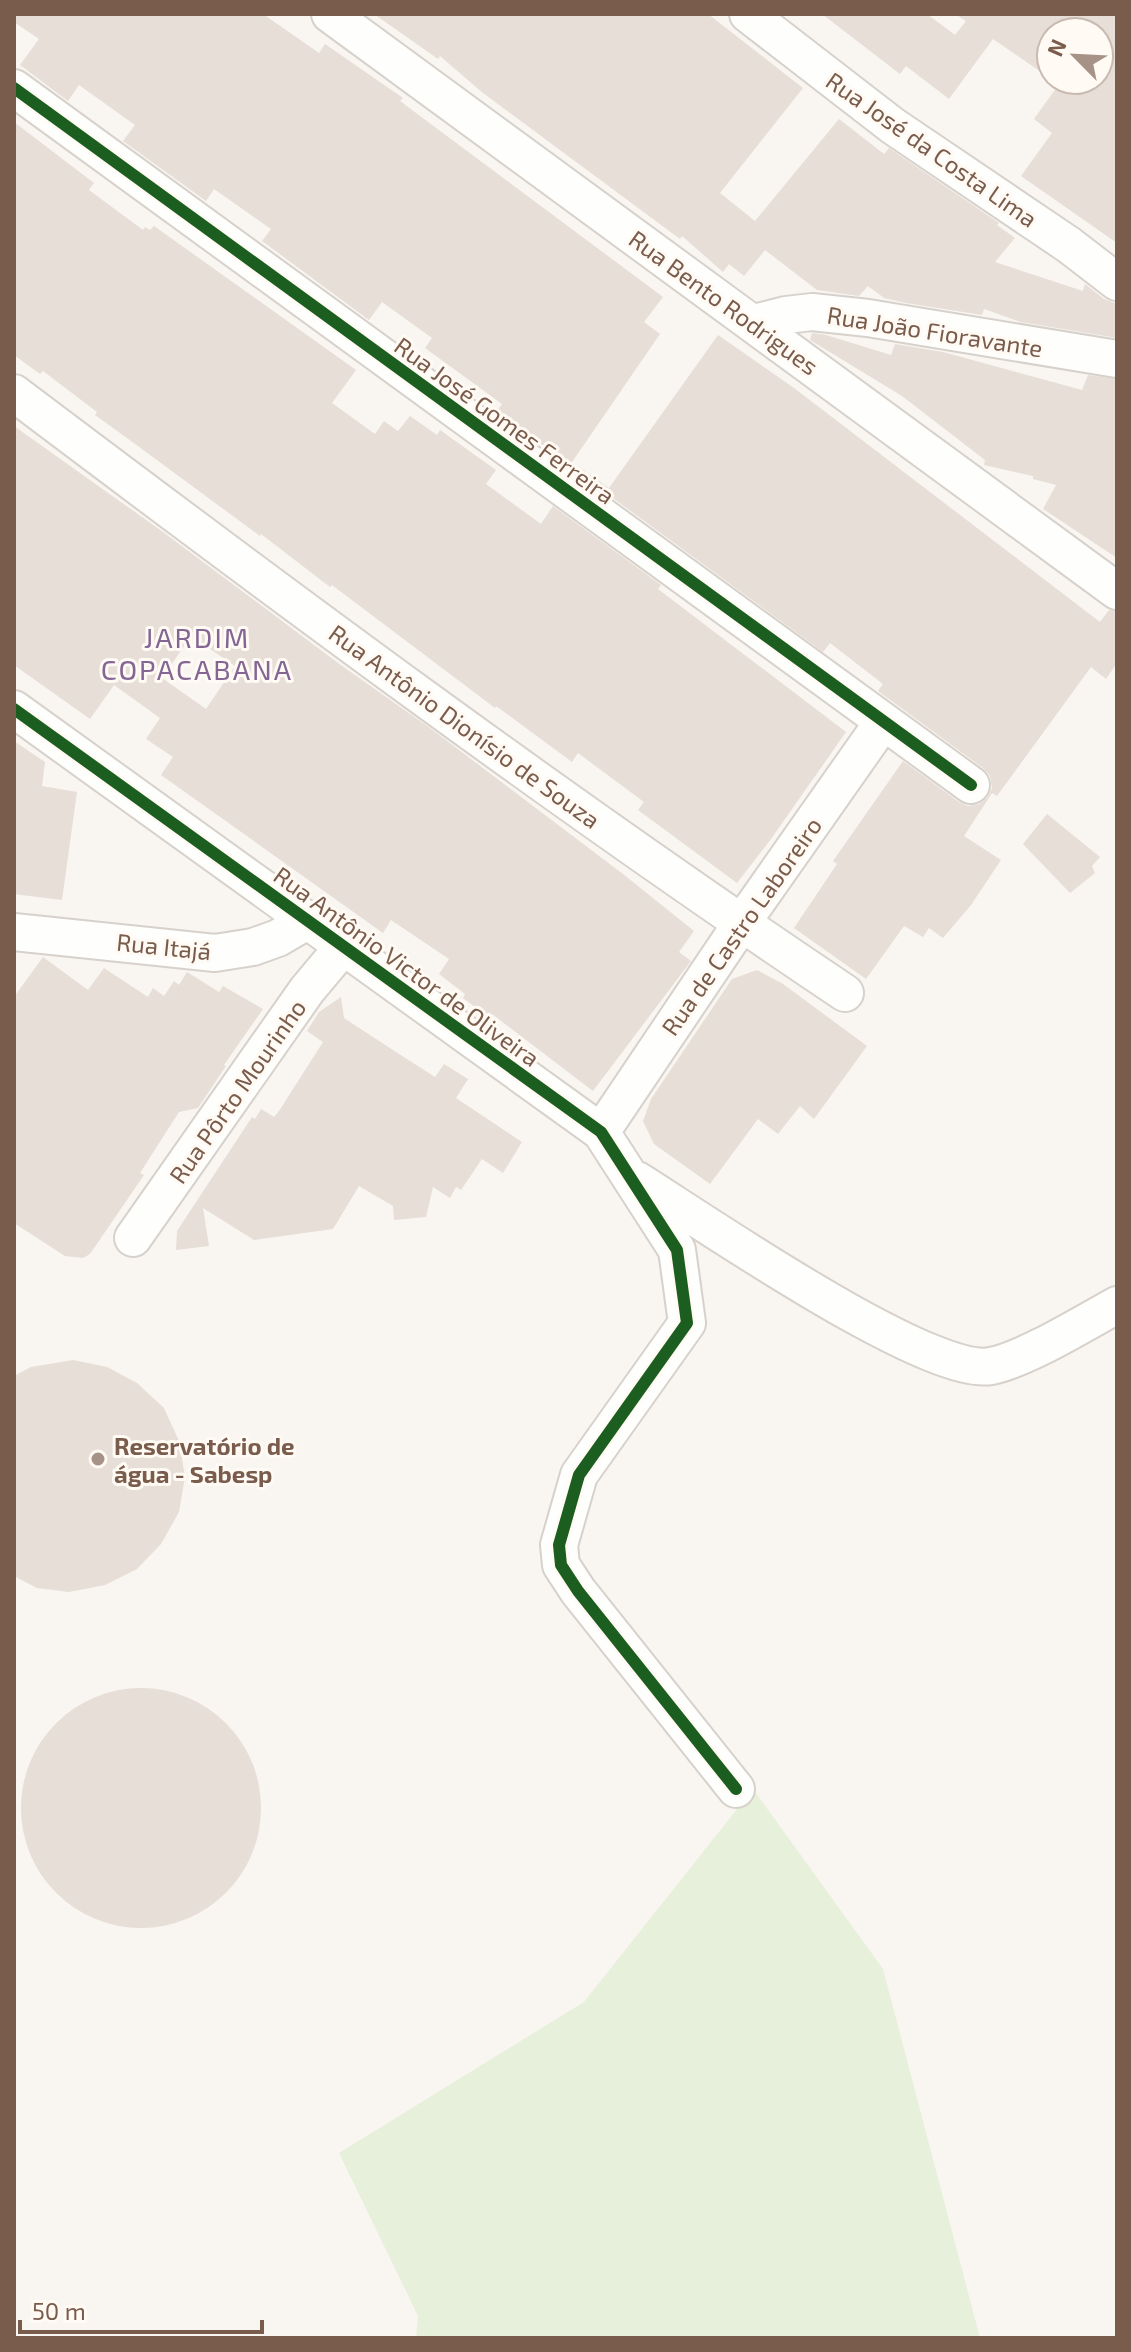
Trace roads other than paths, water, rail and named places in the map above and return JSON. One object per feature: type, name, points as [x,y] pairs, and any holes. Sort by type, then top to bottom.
[{"type":"street","name":"Rua Bento Rodrigues","points":[[330,14],[1117,591]]},
{"type":"street","name":"Rua José da Costa Lima","points":[[748,14],[893,126],[1069,245],[1117,282]]},
{"type":"street","name":"Rua José Gomes Ferreira","points":[[14,88],[971,785]]},
{"type":"street","name":"Rua João Fioravante","points":[[754,323],[812,312],[868,318],[1117,359]]},
{"type":"street","name":"Rua Antônio Dionísio de Souza","points":[[14,393],[292,602],[741,924],[845,993]]},
{"type":"street","name":"Rua Antônio Victor de Oliveira","points":[[14,709],[601,1132],[677,1250],[687,1323],[579,1475],[559,1545],[561,1565],[578,1591],[736,1789]]},
{"type":"street","name":"Rua de Castro Laboreiro","points":[[601,1132],[741,924],[883,722]]},
{"type":"street","name":"Rua Itajá","points":[[14,932],[215,953],[253,947],[278,938],[307,921]]},
{"type":"street","name":"Rua Pôrto Mourinho","points":[[133,1238],[307,990],[343,947]]},
{"type":"street","points":[[629,1174],[863,1321],[965,1364],[989,1366],[1033,1349],[1117,1305]]},
{"type":"place","name":"Reservatório de água - Sabesp","points":[[98,1459]]},
{"type":"district","name":"JARDIM COPACABANA","points":[[197,653]]}]
